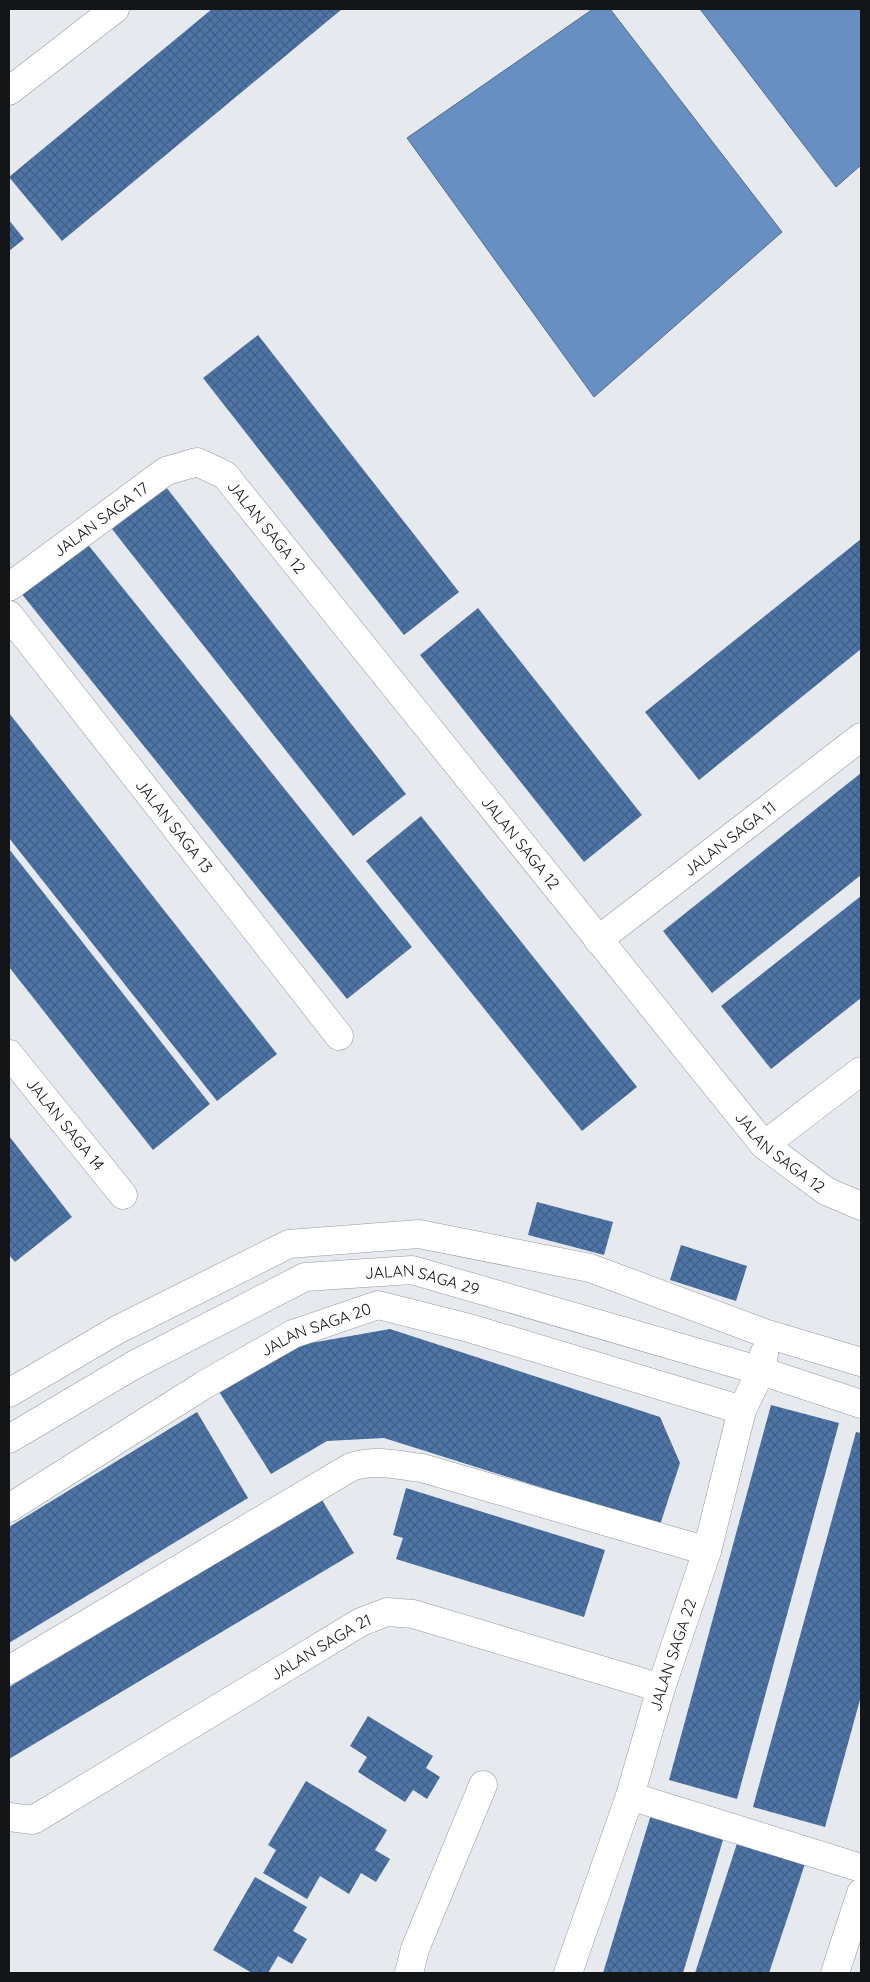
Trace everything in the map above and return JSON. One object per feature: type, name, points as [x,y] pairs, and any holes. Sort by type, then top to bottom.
[{"type":"street","points":[[9,91],[115,9]]},
{"type":"street","name":"JALAN SAGA 17","points":[[9,587],[166,471],[197,462]]},
{"type":"street","name":"JALAN SAGA 12","points":[[197,462],[225,475],[764,1145],[826,1191],[861,1206]]},
{"type":"street","name":"JALAN SAGA 13","points":[[9,615],[339,1036]]},
{"type":"street","name":"JALAN SAGA 11","points":[[598,940],[861,738]]},
{"type":"street","name":"JALAN SAGA 14","points":[[9,1054],[123,1195]]},
{"type":"street","points":[[764,1145],[861,1071]]},
{"type":"street","points":[[9,1393],[117,1330],[289,1244],[419,1234],[590,1268],[767,1334],[861,1362]]},
{"type":"street","name":"JALAN SAGA 29","points":[[9,1439],[134,1365],[305,1276],[412,1270],[761,1371],[861,1404]]},
{"type":"street","name":"JALAN SAGA 20","points":[[9,1508],[204,1385],[293,1334],[378,1305],[469,1328],[742,1410]]},
{"type":"street","name":"JALAN SAGA 22","points":[[568,1973],[630,1796],[661,1688],[707,1551],[742,1410],[761,1371],[767,1334]]},
{"type":"street","points":[[9,1670],[342,1472],[363,1463],[377,1462],[422,1468],[707,1551]]},
{"type":"street","name":"JALAN SAGA 21","points":[[9,1817],[34,1820],[361,1622],[387,1612],[413,1614],[661,1688]]},
{"type":"street","points":[[409,1973],[415,1949],[484,1785]]},
{"type":"street","points":[[630,1796],[861,1868]]},
{"type":"street","points":[[835,1973],[861,1892]]},
{"type":"water","points":[[593,9],[610,9],[782,232],[594,397],[407,138]]},
{"type":"water","points":[[700,9],[861,9],[861,165],[836,187]]},
{"type":"building","points":[[212,9],[342,9],[62,241],[9,177]]},
{"type":"building","points":[[9,220],[24,239],[9,251]]},
{"type":"building","points":[[258,335],[459,592],[404,635],[203,378]]},
{"type":"building","points":[[166,487],[406,794],[353,836],[112,529]]},
{"type":"building","points":[[861,539],[861,649],[699,780],[645,712]]},
{"type":"building","points":[[85,541],[412,947],[347,999],[21,593]]},
{"type":"building","points":[[478,608],[642,815],[584,862],[420,655]]},
{"type":"building","points":[[9,713],[277,1054],[217,1101],[9,838]]},
{"type":"building","points":[[861,773],[861,875],[712,993],[663,931]]},
{"type":"building","points":[[421,816],[637,1087],[582,1131],[366,861]]},
{"type":"building","points":[[9,849],[210,1104],[153,1150],[9,967]]},
{"type":"building","points":[[861,896],[861,998],[771,1069],[721,1006]]},
{"type":"building","points":[[9,1136],[72,1217],[15,1262],[9,1255]]},
{"type":"building","points":[[537,1202],[613,1222],[604,1255],[528,1235]]},
{"type":"building","points":[[681,1245],[747,1266],[736,1301],[670,1280]]},
{"type":"building","points":[[390,1329],[660,1417],[680,1463],[660,1525],[384,1438],[327,1441],[271,1474],[218,1390],[288,1347]]},
{"type":"building","points":[[771,1405],[839,1423],[737,1799],[669,1780]]},
{"type":"building","points":[[197,1412],[248,1498],[9,1643],[9,1527]]},
{"type":"building","points":[[856,1432],[861,1433],[861,1696],[825,1827],[753,1807]]},
{"type":"building","points":[[406,1488],[605,1550],[584,1617],[396,1559],[403,1538],[393,1535]]},
{"type":"building","points":[[322,1500],[354,1553],[9,1759],[9,1687]]},
{"type":"building","points":[[368,1716],[433,1756],[426,1768],[440,1777],[427,1799],[413,1790],[405,1802],[358,1772],[367,1757],[350,1746]]},
{"type":"building","points":[[306,1781],[387,1830],[375,1850],[390,1859],[376,1882],[361,1873],[349,1894],[320,1876],[307,1899],[263,1873],[276,1850],[268,1845]]},
{"type":"building","points":[[653,1808],[726,1830],[683,1973],[603,1973]]},
{"type":"building","points":[[741,1831],[808,1854],[791,1907],[769,1973],[695,1973]]},
{"type":"building","points":[[255,1877],[307,1907],[293,1931],[307,1939],[292,1964],[278,1956],[268,1973],[252,1973],[213,1950]]}]
